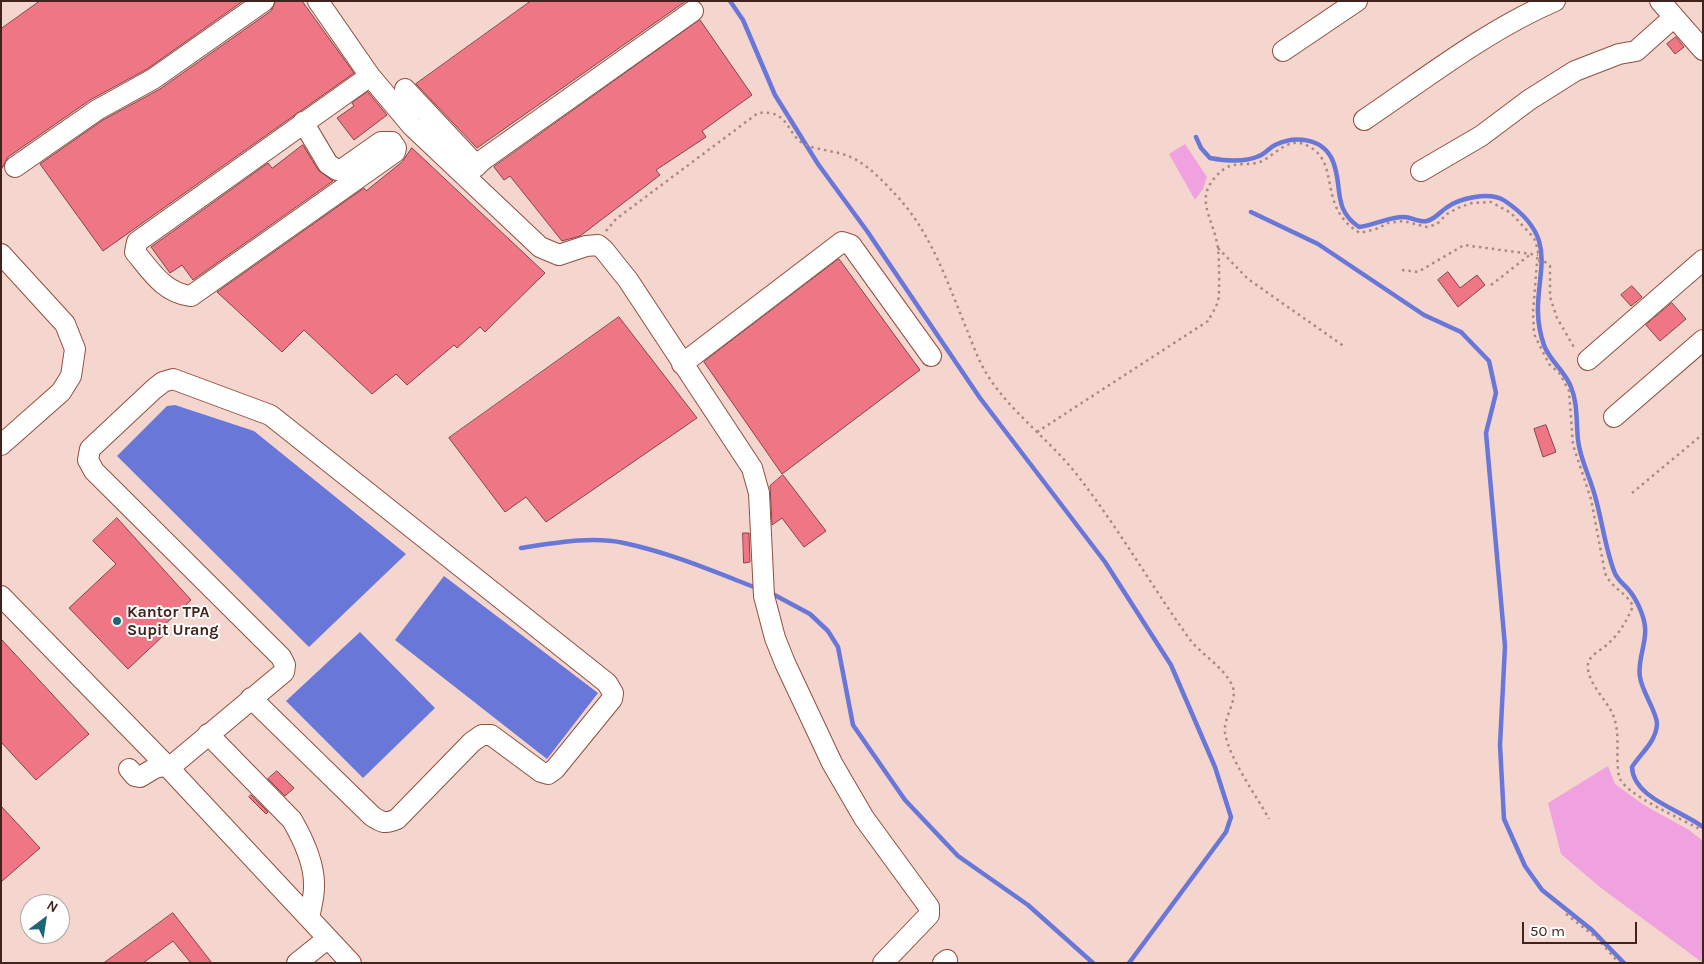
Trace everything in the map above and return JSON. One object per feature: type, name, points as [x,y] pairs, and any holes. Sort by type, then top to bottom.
[{"type":"street","points":[[15,167],[97,110],[153,79],[264,1]]},
{"type":"street","points":[[318,1],[370,76],[412,126],[471,171]]},
{"type":"street","points":[[1283,51],[1357,1]]},
{"type":"street","points":[[1364,120],[1472,48],[1523,17],[1555,1]]},
{"type":"street","points":[[1660,1],[1703,50]]},
{"type":"street","points":[[471,171],[693,11]]},
{"type":"street","points":[[1421,171],[1481,136],[1529,100],[1575,71],[1618,54],[1636,51],[1674,17]]},
{"type":"street","points":[[303,122],[328,164],[337,170],[344,168],[380,142],[392,142],[396,148],[395,152],[191,296],[178,295],[162,284],[135,252],[137,242],[303,122],[370,76]]},
{"type":"street","points":[[405,90],[471,171],[545,251],[559,255],[586,246],[598,245],[604,250],[628,280],[752,468],[758,482],[763,589],[775,638],[785,663],[832,763],[864,818],[929,906],[929,915],[883,963]]},
{"type":"street","points":[[682,364],[842,242],[851,245],[930,356]]},
{"type":"street","points":[[1,254],[65,324],[75,349],[71,376],[61,392],[1,445]]},
{"type":"street","points":[[1588,360],[1703,260]]},
{"type":"street","points":[[1614,417],[1703,340]]},
{"type":"street","points":[[129,769],[135,776],[140,777],[175,763],[251,698],[284,672],[285,665],[281,657],[101,478],[88,460],[90,449],[154,389],[163,382],[173,379],[261,412],[279,422],[607,683],[613,693],[605,707],[555,769],[548,774],[541,772],[491,735],[482,735],[472,742],[397,819],[389,823],[381,822],[372,816],[251,698]]},
{"type":"street","points":[[1,596],[166,765],[327,939],[347,958]]},
{"type":"street","points":[[208,734],[292,820],[300,833],[309,858],[314,886],[309,918]]},
{"type":"street","points":[[297,963],[327,939]]},
{"type":"path","points":[[598,245],[616,219],[758,113],[768,112],[778,115],[802,142],[809,146],[850,157],[864,166],[895,193],[917,220],[935,252],[988,376],[1072,469],[1112,520],[1188,636],[1232,685],[1234,696],[1225,722],[1226,735],[1235,758],[1269,819]]},
{"type":"path","points":[[1037,432],[1208,321],[1219,300],[1218,248],[1205,209],[1205,194],[1214,178],[1226,167],[1264,161],[1274,152],[1294,142],[1308,145],[1319,155],[1325,164],[1332,199],[1342,220],[1360,232],[1376,229],[1388,223],[1403,221],[1427,227],[1437,224],[1447,214],[1472,202],[1491,202],[1511,213],[1534,238],[1538,255],[1533,312],[1534,334],[1549,364],[1560,374],[1569,391],[1573,445],[1591,499],[1605,573],[1608,581],[1616,589],[1627,595],[1633,606],[1627,620],[1614,639],[1592,656],[1588,664],[1591,678],[1613,716],[1618,745],[1619,778],[1629,790],[1703,831]]},
{"type":"path","points":[[1402,270],[1418,272],[1464,245],[1538,255]]},
{"type":"path","points":[[1218,248],[1248,279],[1344,347]]},
{"type":"path","points":[[1491,285],[1531,254]]},
{"type":"path","points":[[1538,261],[1544,261],[1550,266],[1550,296],[1557,318],[1582,360],[1588,360]]},
{"type":"path","points":[[1632,493],[1703,434]]},
{"type":"path","points":[[1566,914],[1597,938],[1619,963]]},
{"type":"shaded area","points":[[1185,144],[1207,177],[1203,189],[1195,200],[1169,154]]},
{"type":"shaded area","points":[[1608,766],[1615,784],[1644,805],[1689,830],[1703,841],[1703,963],[1601,888],[1561,854],[1548,803]]},
{"type":"water","points":[[175,405],[254,431],[406,554],[309,647],[117,456],[167,406]]},
{"type":"water","points":[[444,576],[598,693],[547,759],[395,640]]},
{"type":"water","points":[[360,632],[435,708],[363,778],[286,701]]},
{"type":"building","points":[[40,1],[243,1],[147,69],[90,100],[8,157],[1,170],[1,29]]},
{"type":"building","points":[[276,1],[302,1],[354,73],[103,251],[40,164],[103,120],[160,89],[271,11]]},
{"type":"building","points":[[531,1],[686,1],[477,148],[416,84]]},
{"type":"building","points":[[700,20],[752,95],[702,131],[706,137],[656,170],[660,175],[580,236],[562,241],[510,176],[504,180],[494,167]]},
{"type":"building","points":[[1676,37],[1684,47],[1675,54],[1667,44]]},
{"type":"building","points":[[368,92],[387,115],[354,140],[337,118],[354,106],[352,103]]},
{"type":"building","points":[[303,145],[318,170],[333,181],[193,280],[182,265],[170,273],[151,247],[268,163],[272,168]]},
{"type":"building","points":[[412,148],[545,273],[485,332],[480,327],[457,348],[454,345],[407,385],[396,374],[372,394],[304,330],[282,352],[217,292],[364,188],[366,191],[402,162]]},
{"type":"building","points":[[839,259],[920,370],[782,474],[704,362]]},
{"type":"building","points":[[1448,272],[1460,288],[1477,275],[1485,285],[1458,307],[1438,280]]},
{"type":"building","points":[[1632,286],[1642,297],[1631,306],[1621,295]]},
{"type":"building","points":[[1672,303],[1686,319],[1660,341],[1646,325]]},
{"type":"building","points":[[619,317],[697,418],[546,522],[526,497],[505,512],[449,438]]},
{"type":"building","points":[[1546,425],[1556,452],[1543,457],[1534,429]]},
{"type":"building","points":[[783,475],[826,531],[804,547],[782,518],[772,525],[770,486]]},
{"type":"building","points":[[117,518],[191,600],[160,629],[165,634],[128,669],[69,608],[116,564],[93,541]]},
{"type":"building","points":[[743,533],[749,533],[750,562],[744,563]]},
{"type":"building","points":[[1,639],[89,734],[36,780],[1,742]]},
{"type":"building","points":[[277,771],[294,788],[285,796],[268,779]]},
{"type":"building","points":[[251,795],[268,812],[266,814],[249,797]]},
{"type":"building","points":[[1,806],[40,848],[1,882]]},
{"type":"building","points":[[173,913],[212,963],[191,963],[173,941],[143,963],[104,963]]},
{"type":"waterway","points":[[730,1],[743,20],[775,95],[818,164],[867,231],[980,398],[1105,562],[1171,665],[1215,767],[1231,817],[1226,832],[1129,963]]},
{"type":"waterway","points":[[1196,137],[1201,148],[1210,158],[1229,161],[1253,158],[1263,154],[1275,145],[1290,140],[1306,140],[1321,146],[1332,159],[1341,204],[1350,220],[1359,227],[1398,217],[1427,221],[1452,204],[1483,196],[1491,196],[1505,201],[1525,218],[1536,234],[1541,250],[1538,303],[1539,323],[1544,345],[1549,356],[1571,387],[1576,406],[1579,447],[1595,496],[1611,562],[1617,577],[1637,602],[1644,622],[1645,639],[1639,671],[1641,683],[1655,714],[1657,724],[1651,742],[1632,767],[1634,778],[1649,795],[1703,827]]},
{"type":"waterway","points":[[1251,212],[1318,244],[1424,315],[1461,332],[1489,361],[1496,393],[1486,433],[1505,646],[1500,745],[1504,819],[1525,866],[1542,890],[1592,930],[1624,963]]},
{"type":"waterway","points":[[521,548],[586,540],[624,543],[676,557],[759,589]]},
{"type":"waterway","points":[[769,592],[810,614],[828,631],[838,647],[853,725],[905,800],[958,856],[1028,905],[1093,963]]},
{"type":"place","name":"Kantor TPA Supit Urang","points":[[117,621]]}]
